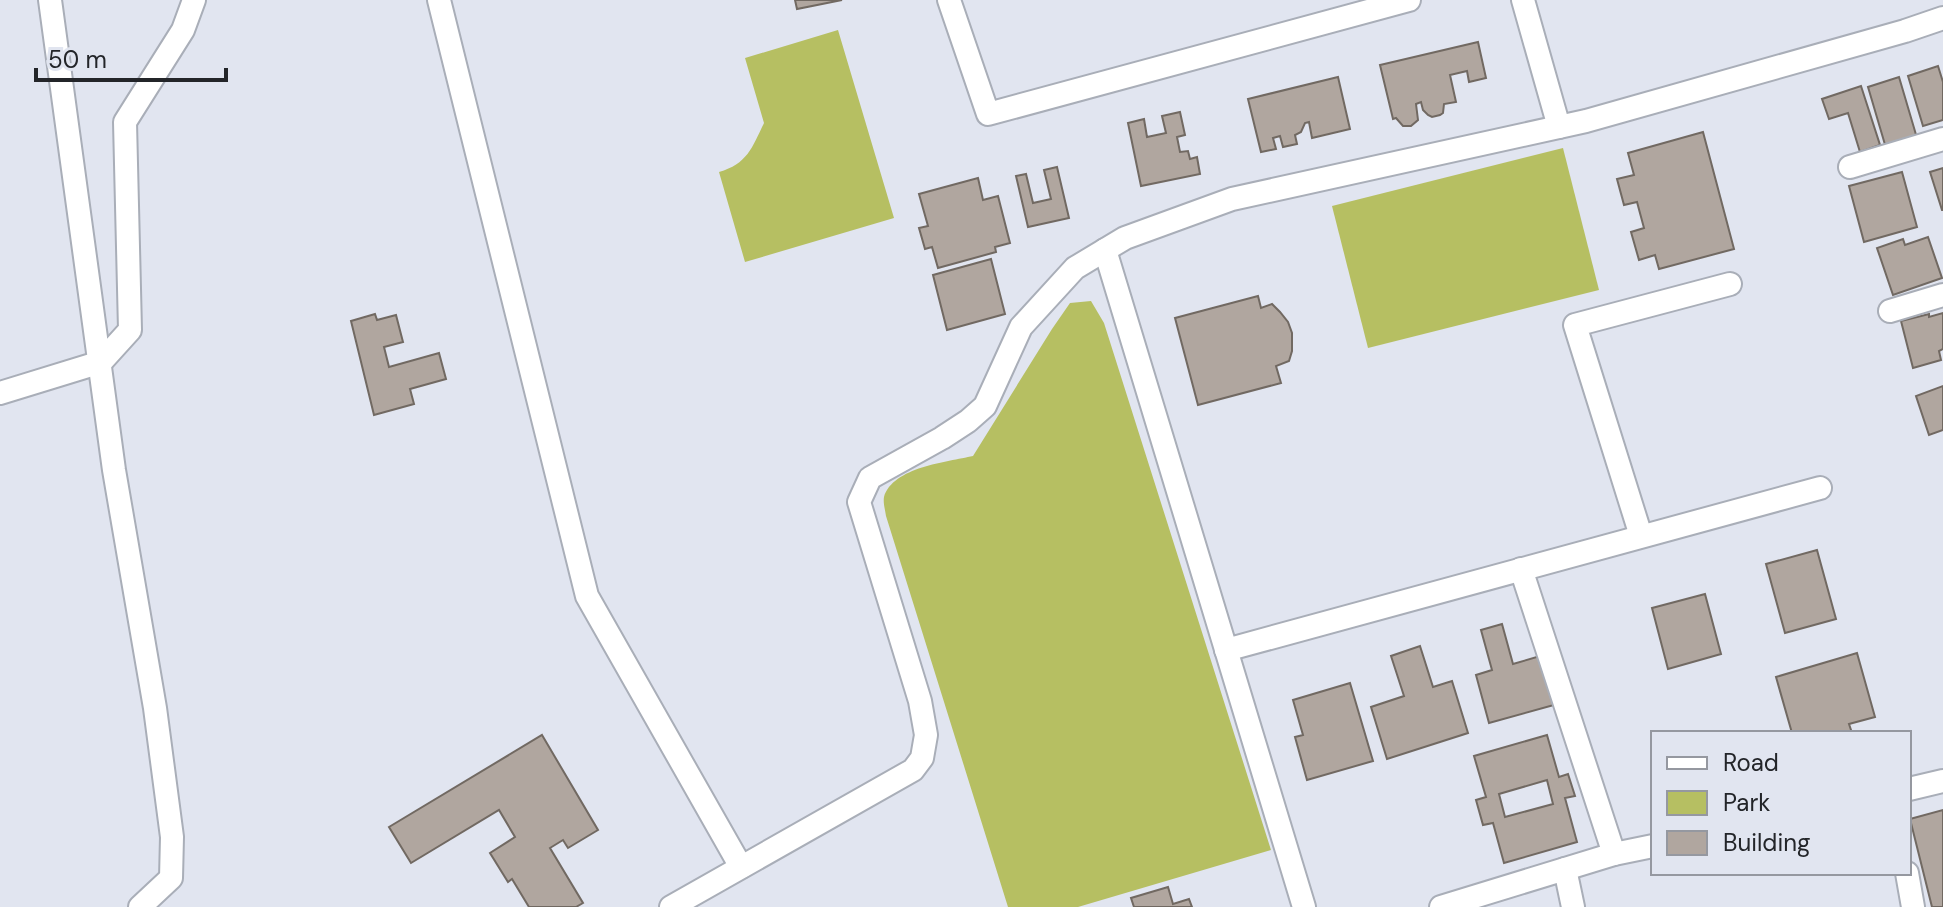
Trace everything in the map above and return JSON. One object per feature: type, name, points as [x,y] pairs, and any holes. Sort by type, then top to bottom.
[{"type":"street","points":[[50,0],[114,470],[155,708],[172,837],[171,878],[140,907]]},
{"type":"street","points":[[0,393],[101,362],[130,330],[125,122],[183,30],[194,0]]},
{"type":"street","points":[[439,0],[587,596],[741,867]]},
{"type":"street","points":[[949,0],[988,114],[1409,0]]},
{"type":"street","points":[[1523,0],[1559,127]]},
{"type":"street","points":[[671,907],[913,770],[922,758],[926,735],[920,701],[859,502],[870,478],[942,438],[985,406],[1021,327],[1075,268],[1125,238],[1232,199],[1559,127],[1943,18]]},
{"type":"street","points":[[1850,167],[1943,139]]},
{"type":"street","points":[[1105,250],[1304,907]]},
{"type":"street","points":[[1641,536],[1575,325],[1730,284]]},
{"type":"street","points":[[1890,311],[1943,295]]},
{"type":"street","points":[[1226,650],[1820,488]]},
{"type":"street","points":[[1521,569],[1614,854]]},
{"type":"street","points":[[1911,789],[1943,781]]},
{"type":"street","points":[[1441,907],[1614,854],[1651,846]]},
{"type":"street","points":[[1565,869],[1573,907]]},
{"type":"street","points":[[1907,875],[1913,907]]},
{"type":"green space","points":[[838,30],[894,218],[745,262],[719,172],[742,160],[764,123],[745,58]]},
{"type":"green space","points":[[1563,148],[1599,290],[1368,348],[1332,206]]},
{"type":"green space","points":[[1091,301],[1104,323],[1271,850],[1078,907],[1008,907],[886,516],[884,497],[889,487],[909,472],[973,456],[1070,303]]},
{"type":"building","points":[[795,0],[842,0],[797,9]]},
{"type":"building","points":[[1478,42],[1486,78],[1469,82],[1467,71],[1450,75],[1456,102],[1444,104],[1443,113],[1432,117],[1428,115],[1421,102],[1416,104],[1418,120],[1411,126],[1403,126],[1396,118],[1393,119],[1380,65]]},
{"type":"building","points":[[1938,66],[1943,82],[1943,120],[1923,126],[1908,76]]},
{"type":"building","points":[[1338,77],[1350,129],[1312,138],[1309,122],[1305,123],[1301,132],[1295,135],[1297,144],[1283,147],[1280,136],[1273,138],[1276,149],[1261,152],[1248,99]]},
{"type":"building","points":[[1899,77],[1917,138],[1886,148],[1868,87]]},
{"type":"building","points":[[1861,86],[1880,145],[1860,152],[1848,113],[1829,119],[1822,99]]},
{"type":"building","points":[[1180,112],[1185,135],[1177,137],[1180,152],[1188,151],[1190,159],[1197,157],[1200,174],[1141,186],[1128,123],[1144,119],[1147,137],[1166,133],[1162,116]]},
{"type":"building","points":[[1703,132],[1734,249],[1659,269],[1655,255],[1639,260],[1631,232],[1644,228],[1637,202],[1624,205],[1617,179],[1634,175],[1628,153]]},
{"type":"building","points":[[1057,167],[1069,218],[1028,227],[1016,176],[1026,174],[1033,203],[1051,199],[1044,170]]},
{"type":"building","points":[[1943,168],[1943,210],[1942,210],[1930,172]]},
{"type":"building","points":[[1902,172],[1917,227],[1864,242],[1849,186]]},
{"type":"building","points":[[978,178],[983,200],[998,196],[1010,243],[995,247],[996,252],[938,268],[932,247],[925,249],[919,228],[928,226],[919,194]]},
{"type":"building","points":[[1928,237],[1942,278],[1893,295],[1877,248],[1903,239],[1905,245]]},
{"type":"building","points":[[991,259],[1005,314],[947,330],[933,275]]},
{"type":"building","points":[[1258,296],[1261,308],[1272,304],[1288,322],[1292,333],[1289,361],[1276,366],[1281,383],[1198,405],[1175,318]]},
{"type":"building","points":[[1943,313],[1941,360],[1913,368],[1901,321]]},
{"type":"building","points":[[375,314],[377,320],[396,315],[403,342],[384,347],[389,367],[439,353],[446,379],[410,389],[414,404],[374,415],[351,321]]},
{"type":"building","points":[[1943,386],[1943,430],[1929,435],[1916,396]]},
{"type":"building","points":[[1817,550],[1836,619],[1785,633],[1766,564]]},
{"type":"building","points":[[1705,594],[1721,654],[1668,669],[1652,608]]},
{"type":"building","points":[[1502,624],[1513,664],[1547,654],[1561,703],[1489,723],[1476,675],[1492,670],[1481,630]]},
{"type":"building","points":[[1420,646],[1433,687],[1452,681],[1468,733],[1387,759],[1371,707],[1404,696],[1391,656]]},
{"type":"building","points":[[1857,653],[1875,717],[1849,724],[1851,731],[1791,731],[1776,677]]},
{"type":"building","points":[[1350,683],[1373,761],[1307,780],[1295,737],[1303,735],[1293,700]]},
{"type":"building","points":[[542,735],[598,830],[568,848],[563,840],[550,848],[583,903],[576,907],[529,907],[512,879],[508,882],[490,853],[515,837],[499,810],[411,863],[389,827]]},
{"type":"building","points":[[1547,735],[1559,777],[1568,774],[1575,796],[1565,798],[1577,842],[1504,863],[1493,823],[1483,825],[1476,800],[1486,797],[1474,756]],"holes":[[[1547,780],[1553,804],[1505,817],[1499,794]]]},
{"type":"building","points":[[1943,810],[1943,907],[1932,907],[1911,819]]},
{"type":"building","points":[[1168,887],[1173,904],[1189,899],[1192,907],[1134,907],[1131,898]]}]
